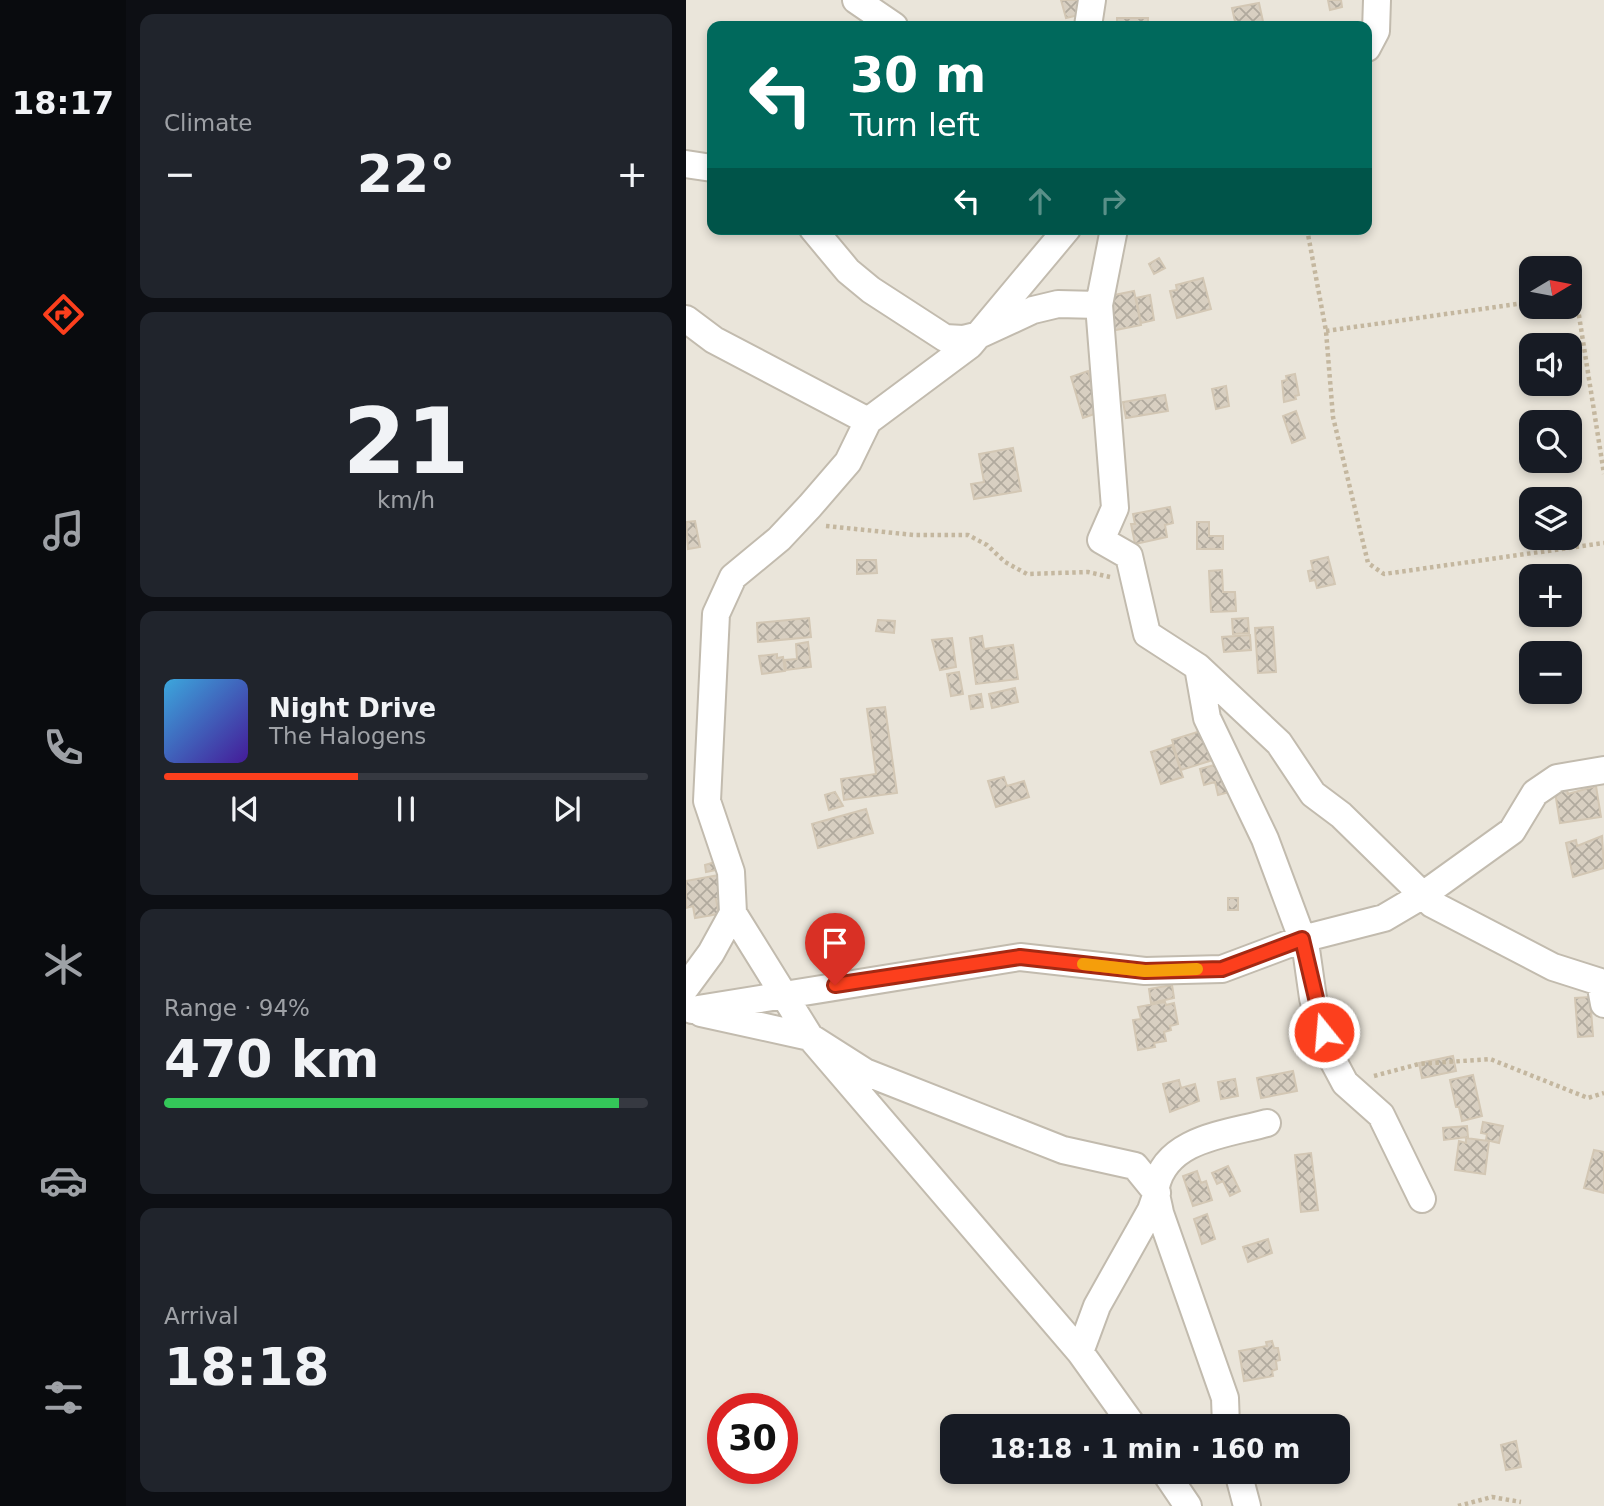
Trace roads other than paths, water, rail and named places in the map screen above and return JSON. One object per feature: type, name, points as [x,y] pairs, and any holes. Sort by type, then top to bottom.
[{"type":"street","points":[[856,0],[887,21]]},
{"type":"street","points":[[1088,21],[1092,0]]},
{"type":"street","points":[[1372,39],[1376,31],[1375,1]]},
{"type":"street","points":[[686,164],[707,167]]},
{"type":"street","points":[[818,235],[848,271],[881,297],[945,338],[963,339],[979,335],[1033,310],[1058,304],[1099,305]]},
{"type":"street","points":[[1062,235],[979,335],[925,381],[868,421],[848,462],[797,522],[733,577],[716,614],[707,801],[732,872],[733,914],[810,1037],[1080,1352],[1124,1414]]},
{"type":"street","points":[[1113,235],[1099,305],[1115,508],[1101,540],[1129,556],[1147,634],[1198,667],[1279,743],[1313,794],[1341,815],[1432,904],[1553,967],[1600,982],[1604,1004]]},
{"type":"street","points":[[686,319],[714,340],[868,421]]},
{"type":"street","points":[[1198,667],[1207,718],[1265,839],[1302,939],[1313,998],[1329,1053],[1345,1083],[1381,1115],[1422,1199]]},
{"type":"street","points":[[688,1003],[782,993],[1020,957],[1145,971],[1222,969],[1302,939],[1384,918],[1423,895],[1512,831],[1535,793],[1557,778],[1604,771]]},
{"type":"street","points":[[688,1003],[733,914]]},
{"type":"street","points":[[688,1003],[810,1037],[864,1072],[1063,1150],[1135,1166],[1157,1193]]},
{"type":"street","points":[[1226,1414],[1225,1398],[1160,1213],[1156,1188],[1172,1155],[1195,1143],[1267,1123]]},
{"type":"street","points":[[1080,1352],[1097,1306],[1151,1210],[1157,1193]]},
{"type":"street","points":[[1173,1484],[1188,1506]]},
{"type":"street","points":[[1241,1484],[1247,1506]]}]
